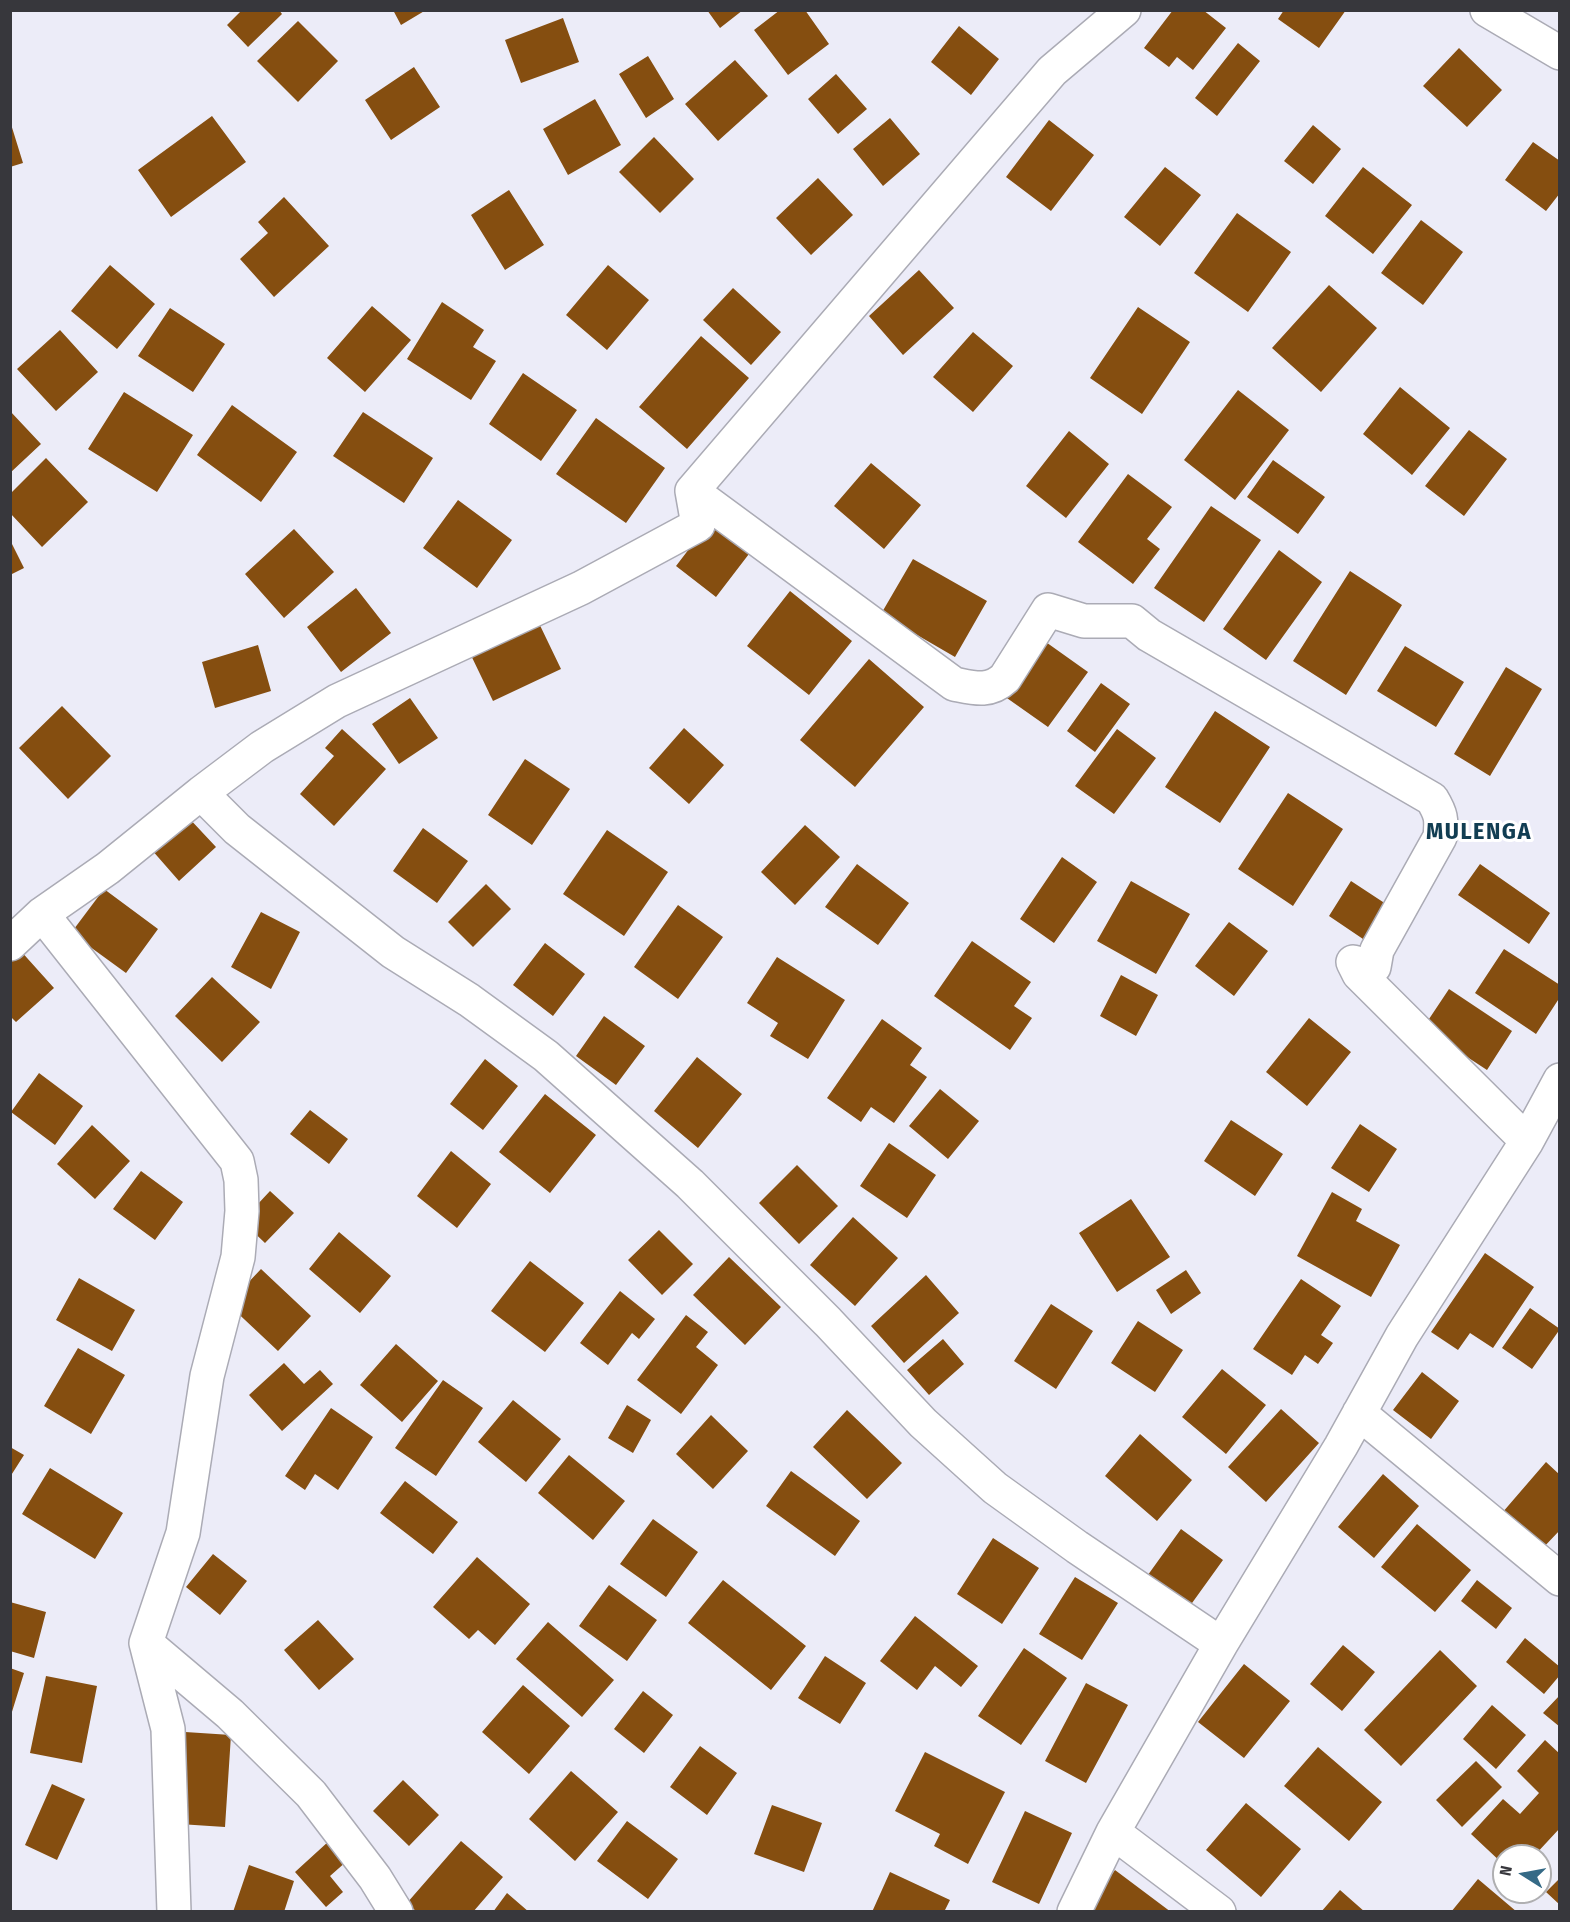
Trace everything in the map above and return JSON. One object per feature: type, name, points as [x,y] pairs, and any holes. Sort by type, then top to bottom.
[{"type":"street","points":[[10,944],[42,914],[108,868],[262,747],[337,701],[581,588],[698,525],[693,491],[1052,71],[1124,10]]},
{"type":"street","points":[[1487,10],[1560,53]]},
{"type":"street","points":[[693,491],[954,684],[975,688],[995,687],[1005,678],[1048,610],[1084,621],[1132,621],[1149,635],[1432,799],[1442,821],[1440,837],[1377,950],[1374,967],[1353,962],[1359,974],[1527,1141]]},
{"type":"street","points":[[201,793],[237,829],[393,952],[469,1000],[546,1056],[690,1184],[828,1322],[923,1423],[995,1488],[1077,1547],[1221,1644]]},
{"type":"street","points":[[42,914],[237,1161],[241,1180],[242,1211],[238,1257],[207,1376],[183,1533],[146,1643],[168,1729],[174,1911]]},
{"type":"street","points":[[1074,1911],[1113,1832],[1221,1644],[1341,1446],[1402,1336],[1527,1141],[1560,1080]]},
{"type":"street","points":[[1359,1413],[1560,1579]]},
{"type":"street","points":[[146,1643],[230,1714],[311,1794],[375,1878],[396,1911]]},
{"type":"street","points":[[1113,1832],[1219,1911]]},
{"type":"building","points":[[242,10],[279,10],[282,14],[248,47],[227,25]]},
{"type":"building","points":[[393,10],[426,10],[401,25]]},
{"type":"building","points":[[707,10],[743,10],[720,28]]},
{"type":"building","points":[[780,10],[805,10],[829,44],[788,75],[754,30]]},
{"type":"building","points":[[1173,10],[1203,10],[1226,28],[1193,70],[1177,57],[1169,67],[1144,48]]},
{"type":"building","points":[[1284,10],[1346,10],[1319,48],[1278,19]]},
{"type":"building","points":[[563,18],[579,62],[521,83],[505,40]]},
{"type":"building","points":[[298,21],[338,61],[298,102],[257,61]]},
{"type":"building","points":[[959,26],[999,59],[971,95],[931,62]]},
{"type":"building","points":[[1238,43],[1260,61],[1217,116],[1195,98]]},
{"type":"building","points":[[1459,48],[1502,90],[1467,127],[1423,86]]},
{"type":"building","points":[[648,56],[674,99],[646,118],[619,74]]},
{"type":"building","points":[[735,60],[768,96],[718,141],[685,104]]},
{"type":"building","points":[[414,67],[440,107],[391,140],[365,100]]},
{"type":"building","points":[[836,74],[867,109],[838,134],[808,99]]},
{"type":"building","points":[[595,99],[621,145],[568,175],[543,129]]},
{"type":"building","points":[[212,116],[246,162],[171,217],[138,170]]},
{"type":"building","points":[[890,118],[920,154],[883,186],[853,149]]},
{"type":"building","points":[[1049,120],[1094,155],[1051,211],[1006,177]]},
{"type":"building","points":[[10,121],[23,163],[10,167]]},
{"type":"building","points":[[1313,125],[1341,149],[1313,184],[1284,161]]},
{"type":"building","points":[[654,137],[694,179],[660,213],[619,172]]},
{"type":"building","points":[[1533,142],[1560,161],[1560,193],[1546,211],[1505,180]]},
{"type":"building","points":[[1165,167],[1201,195],[1160,246],[1124,217]]},
{"type":"building","points":[[1363,167],[1412,205],[1373,254],[1325,216]]},
{"type":"building","points":[[818,178],[853,215],[811,255],[776,218]]},
{"type":"building","points":[[509,190],[544,245],[505,270],[471,215]]},
{"type":"building","points":[[284,197],[329,246],[274,297],[240,259],[268,233],[258,222]]},
{"type":"building","points":[[1237,213],[1291,252],[1248,312],[1194,273]]},
{"type":"building","points":[[1421,220],[1463,252],[1423,305],[1381,273]]},
{"type":"building","points":[[110,265],[155,304],[117,349],[71,311]]},
{"type":"building","points":[[608,265],[649,300],[607,350],[566,315]]},
{"type":"building","points":[[919,270],[954,308],[903,355],[869,316]]},
{"type":"building","points":[[1329,285],[1377,328],[1321,392],[1272,348]]},
{"type":"building","points":[[733,288],[781,332],[751,365],[703,320]]},
{"type":"building","points":[[442,302],[484,330],[473,347],[496,361],[471,400],[407,359]]},
{"type":"building","points":[[372,306],[411,340],[365,392],[327,358]]},
{"type":"building","points":[[1138,307],[1190,342],[1142,414],[1090,378]]},
{"type":"building","points":[[170,308],[225,344],[193,392],[138,356]]},
{"type":"building","points":[[60,330],[98,372],[56,411],[17,369]]},
{"type":"building","points":[[973,332],[1013,366],[973,412],[933,377]]},
{"type":"building","points":[[701,336],[749,378],[687,449],[639,407]]},
{"type":"building","points":[[523,373],[577,410],[541,461],[489,424]]},
{"type":"building","points":[[1400,387],[1450,428],[1412,475],[1363,434]]},
{"type":"building","points":[[1238,390],[1289,430],[1235,500],[1184,460]]},
{"type":"building","points":[[124,392],[193,435],[157,492],[88,449]]},
{"type":"building","points":[[232,405],[297,452],[261,502],[197,455]]},
{"type":"building","points":[[10,411],[41,444],[10,473]]},
{"type":"building","points":[[363,412],[433,458],[404,503],[333,456]]},
{"type":"building","points":[[596,418],[665,468],[626,523],[556,474]]},
{"type":"building","points":[[1469,430],[1507,459],[1464,516],[1425,486]]},
{"type":"building","points":[[1069,431],[1109,464],[1066,518],[1026,486]]},
{"type":"building","points":[[46,458],[88,502],[42,547],[10,513],[10,494]]},
{"type":"building","points":[[1273,460],[1325,497],[1298,534],[1247,497]]},
{"type":"building","points":[[871,463],[921,505],[884,549],[834,506]]},
{"type":"building","points":[[1128,474],[1172,507],[1147,539],[1160,549],[1133,584],[1078,542]]},
{"type":"building","points":[[458,500],[512,540],[477,588],[423,548]]},
{"type":"building","points":[[1211,506],[1261,540],[1204,622],[1154,588]]},
{"type":"building","points":[[712,519],[752,550],[716,597],[676,566]]},
{"type":"building","points":[[294,529],[334,572],[284,618],[245,574]]},
{"type":"building","points":[[10,540],[24,568],[10,575]]},
{"type":"building","points":[[1279,550],[1322,582],[1266,660],[1223,629]]},
{"type":"building","points":[[913,559],[987,601],[955,657],[881,614]]},
{"type":"building","points":[[1350,571],[1402,605],[1346,695],[1293,661]]},
{"type":"building","points":[[356,588],[391,633],[341,672],[307,627]]},
{"type":"building","points":[[790,591],[852,641],[809,695],[747,646]]},
{"type":"building","points":[[535,615],[561,669],[493,701],[467,647]]},
{"type":"building","points":[[1043,640],[1088,672],[1048,727],[1004,696]]},
{"type":"building","points":[[258,645],[271,691],[215,708],[202,662]]},
{"type":"building","points":[[1405,646],[1464,682],[1436,727],[1377,691]]},
{"type":"building","points":[[869,659],[924,707],[855,787],[800,740]]},
{"type":"building","points":[[1506,667],[1542,689],[1490,776],[1454,754]]},
{"type":"building","points":[[1101,683],[1130,704],[1095,752],[1067,731]]},
{"type":"building","points":[[410,698],[438,738],[399,764],[372,724]]},
{"type":"building","points":[[62,706],[111,756],[68,799],[19,748]]},
{"type":"building","points":[[1215,711],[1270,747],[1220,823],[1165,787]]},
{"type":"building","points":[[684,728],[724,765],[689,804],[649,768]]},
{"type":"building","points":[[342,729],[386,769],[334,826],[300,794],[334,756],[325,748]]},
{"type":"building","points":[[1117,729],[1156,758],[1114,814],[1075,786]]},
{"type":"building","points":[[525,759],[570,789],[532,845],[488,815]]},
{"type":"building","points":[[1288,793],[1343,829],[1293,906],[1238,869]]},
{"type":"building","points":[[187,816],[216,847],[179,881],[151,849]]},
{"type":"building","points":[[805,825],[840,857],[795,905],[761,872]]},
{"type":"building","points":[[423,828],[468,861],[437,903],[393,871]]},
{"type":"building","points":[[607,830],[668,872],[624,936],[563,894]]},
{"type":"building","points":[[1062,857],[1097,882],[1054,943],[1020,919]]},
{"type":"building","points":[[857,864],[909,903],[878,945],[825,907]]},
{"type":"building","points":[[1480,864],[1550,913],[1529,944],[1458,895]]},
{"type":"building","points":[[1131,881],[1190,914],[1156,974],[1097,941]]},
{"type":"building","points":[[1351,881],[1386,904],[1363,939],[1329,916]]},
{"type":"building","points":[[486,884],[511,909],[473,947],[448,922]]},
{"type":"building","points":[[104,889],[158,929],[126,973],[71,933]]},
{"type":"building","points":[[678,905],[723,937],[678,999],[634,967]]},
{"type":"building","points":[[261,912],[300,932],[271,989],[231,967]]},
{"type":"building","points":[[1229,922],[1268,951],[1234,996],[1195,966]]},
{"type":"building","points":[[972,941],[1031,982],[1014,1006],[1032,1018],[1010,1050],[934,996]]},
{"type":"building","points":[[545,943],[585,974],[553,1016],[513,985]]},
{"type":"building","points":[[19,949],[54,988],[16,1022],[10,1016],[10,957]]},
{"type":"building","points":[[1504,949],[1560,985],[1560,997],[1536,1034],[1475,993]]},
{"type":"building","points":[[777,957],[845,1000],[808,1059],[770,1036],[778,1023],[747,1003]]},
{"type":"building","points":[[1121,975],[1158,995],[1136,1036],[1100,1016]]},
{"type":"building","points":[[212,977],[260,1022],[222,1062],[175,1016]]},
{"type":"building","points":[[1449,989],[1512,1031],[1487,1070],[1423,1028]]},
{"type":"building","points":[[604,1016],[645,1046],[616,1085],[576,1056]]},
{"type":"building","points":[[1309,1018],[1351,1052],[1307,1106],[1266,1072]]},
{"type":"building","points":[[882,1019],[922,1048],[910,1065],[927,1077],[894,1123],[871,1107],[861,1122],[827,1098]]},
{"type":"building","points":[[697,1057],[742,1094],[698,1148],[654,1111]]},
{"type":"building","points":[[485,1059],[518,1086],[483,1130],[450,1104]]},
{"type":"building","points":[[39,1073],[83,1106],[55,1145],[11,1112]]},
{"type":"building","points":[[940,1089],[979,1121],[948,1159],[909,1126]]},
{"type":"building","points":[[545,1094],[596,1135],[550,1193],[499,1152]]},
{"type":"building","points":[[310,1110],[348,1139],[329,1164],[290,1134]]},
{"type":"building","points":[[1231,1120],[1283,1154],[1255,1196],[1204,1161]]},
{"type":"building","points":[[1360,1124],[1397,1149],[1369,1192],[1331,1168]]},
{"type":"building","points":[[92,1125],[130,1161],[95,1199],[57,1164]]},
{"type":"building","points":[[889,1143],[936,1175],[907,1218],[860,1186]]},
{"type":"building","points":[[451,1151],[491,1184],[457,1228],[417,1196]]},
{"type":"building","points":[[797,1165],[838,1206],[799,1244],[759,1203]]},
{"type":"building","points":[[141,1171],[183,1202],[155,1240],[113,1209]]},
{"type":"building","points":[[270,1191],[294,1213],[265,1243],[242,1221]]},
{"type":"building","points":[[1332,1192],[1362,1209],[1356,1221],[1400,1245],[1371,1297],[1297,1256]]},
{"type":"building","points":[[1131,1199],[1170,1257],[1117,1292],[1079,1233]]},
{"type":"building","points":[[853,1217],[898,1258],[855,1306],[810,1265]]},
{"type":"building","points":[[659,1230],[693,1264],[662,1295],[628,1260]]},
{"type":"building","points":[[339,1232],[391,1276],[360,1313],[309,1269]]},
{"type":"building","points":[[1485,1253],[1534,1287],[1493,1348],[1470,1333],[1458,1350],[1431,1332]]},
{"type":"building","points":[[729,1257],[781,1307],[745,1345],[693,1295]]},
{"type":"building","points":[[530,1261],[584,1303],[545,1352],[491,1311]]},
{"type":"building","points":[[261,1269],[311,1316],[278,1351],[228,1304]]},
{"type":"building","points":[[1186,1270],[1201,1293],[1171,1314],[1156,1290]]},
{"type":"building","points":[[926,1275],[959,1313],[904,1363],[871,1326]]},
{"type":"building","points":[[79,1278],[135,1310],[112,1351],[56,1320]]},
{"type":"building","points":[[1301,1279],[1341,1306],[1321,1335],[1333,1343],[1318,1364],[1305,1355],[1292,1375],[1253,1349]]},
{"type":"building","points":[[620,1291],[655,1319],[639,1339],[632,1333],[608,1365],[580,1343]]},
{"type":"building","points":[[1051,1304],[1093,1331],[1056,1389],[1014,1361]]},
{"type":"building","points":[[1530,1308],[1560,1329],[1532,1369],[1502,1348]]},
{"type":"building","points":[[686,1315],[708,1332],[696,1347],[718,1365],[681,1414],[637,1380]]},
{"type":"building","points":[[1138,1321],[1183,1350],[1155,1392],[1111,1363]]},
{"type":"building","points":[[943,1339],[964,1364],[929,1395],[907,1370]]},
{"type":"building","points":[[396,1344],[438,1381],[402,1422],[360,1385]]},
{"type":"building","points":[[78,1348],[125,1375],[91,1434],[44,1406]]},
{"type":"building","points":[[284,1363],[304,1384],[320,1370],[333,1384],[282,1431],[249,1395]]},
{"type":"building","points":[[1222,1369],[1266,1405],[1226,1454],[1182,1417]]},
{"type":"building","points":[[1422,1372],[1459,1401],[1431,1439],[1393,1410]]},
{"type":"building","points":[[443,1380],[483,1408],[436,1476],[395,1448]]},
{"type":"building","points":[[513,1400],[561,1439],[526,1482],[478,1442]]},
{"type":"building","points":[[627,1405],[651,1420],[633,1453],[608,1438]]},
{"type":"building","points":[[331,1408],[373,1437],[338,1490],[315,1474],[305,1490],[285,1476]]},
{"type":"building","points":[[1281,1409],[1319,1443],[1266,1502],[1228,1467]]},
{"type":"building","points":[[847,1410],[902,1463],[867,1499],[813,1447]]},
{"type":"building","points":[[711,1415],[748,1451],[713,1489],[676,1454]]},
{"type":"building","points":[[1140,1434],[1192,1480],[1157,1521],[1105,1476]]},
{"type":"building","points":[[10,1447],[24,1455],[10,1477]]},
{"type":"building","points":[[569,1455],[625,1501],[593,1540],[538,1493]]},
{"type":"building","points":[[1546,1462],[1560,1475],[1560,1530],[1542,1549],[1502,1513]]},
{"type":"building","points":[[50,1468],[123,1513],[95,1559],[22,1514]]},
{"type":"building","points":[[791,1471],[860,1521],[835,1556],[766,1506]]},
{"type":"building","points":[[1383,1474],[1419,1506],[1374,1558],[1338,1527]]},
{"type":"building","points":[[405,1481],[458,1522],[433,1554],[380,1513]]},
{"type":"building","points":[[653,1519],[698,1552],[666,1597],[620,1564]]},
{"type":"building","points":[[1417,1524],[1471,1570],[1435,1612],[1381,1567]]},
{"type":"building","points":[[1181,1529],[1223,1560],[1187,1610],[1145,1579]]},
{"type":"building","points":[[993,1538],[1039,1568],[1002,1624],[957,1594]]},
{"type":"building","points":[[213,1554],[247,1581],[220,1615],[186,1587]]},
{"type":"building","points":[[477,1557],[530,1604],[495,1645],[478,1630],[469,1639],[433,1607]]},
{"type":"building","points":[[1075,1577],[1118,1603],[1082,1660],[1039,1634]]},
{"type":"building","points":[[723,1580],[806,1646],[771,1690],[688,1623]]},
{"type":"building","points":[[1477,1580],[1512,1608],[1496,1629],[1461,1601]]},
{"type":"building","points":[[609,1585],[657,1620],[627,1661],[579,1626]]},
{"type":"building","points":[[10,1602],[46,1612],[34,1658],[10,1651]]},
{"type":"building","points":[[915,1616],[978,1666],[961,1687],[935,1666],[917,1690],[880,1661]]},
{"type":"building","points":[[318,1620],[354,1659],[319,1690],[284,1650]]},
{"type":"building","points":[[548,1622],[614,1680],[582,1717],[516,1659]]},
{"type":"building","points":[[1525,1638],[1560,1667],[1560,1675],[1544,1694],[1506,1662]]},
{"type":"building","points":[[1343,1645],[1375,1672],[1342,1711],[1310,1684]]},
{"type":"building","points":[[1024,1648],[1067,1678],[1021,1745],[978,1716]]},
{"type":"building","points":[[1440,1650],[1477,1686],[1401,1766],[1364,1730]]},
{"type":"building","points":[[825,1656],[866,1683],[840,1724],[798,1698]]},
{"type":"building","points":[[1244,1664],[1290,1701],[1244,1758],[1198,1722]]},
{"type":"building","points":[[10,1668],[24,1673],[11,1715],[10,1715]]},
{"type":"building","points":[[46,1676],[97,1686],[82,1763],[30,1753]]},
{"type":"building","points":[[1086,1683],[1128,1705],[1086,1783],[1045,1761]]},
{"type":"building","points":[[523,1685],[570,1726],[529,1774],[482,1732]]},
{"type":"building","points":[[643,1691],[673,1715],[644,1753],[614,1729]]},
{"type":"building","points":[[1560,1695],[1560,1727],[1543,1713]]},
{"type":"building","points":[[1492,1705],[1526,1735],[1496,1769],[1463,1739]]},
{"type":"building","points":[[170,1731],[231,1735],[225,1827],[164,1823]]},
{"type":"building","points":[[1545,1740],[1560,1754],[1560,1828],[1545,1844],[1492,1844],[1492,1854],[1471,1834],[1503,1799],[1520,1814],[1539,1793],[1517,1771]]},
{"type":"building","points":[[700,1746],[737,1773],[707,1815],[670,1787]]},
{"type":"building","points":[[1318,1747],[1382,1802],[1349,1841],[1284,1786]]},
{"type":"building","points":[[925,1752],[1005,1792],[968,1864],[934,1846],[940,1834],[895,1811]]},
{"type":"building","points":[[1476,1761],[1502,1787],[1462,1827],[1436,1800]]},
{"type":"building","points":[[571,1771],[618,1812],[575,1861],[529,1819]]},
{"type":"building","points":[[403,1780],[439,1815],[409,1846],[373,1811]]},
{"type":"building","points":[[52,1784],[85,1799],[57,1860],[25,1845]]},
{"type":"building","points":[[1246,1803],[1301,1849],[1261,1897],[1206,1850]]},
{"type":"building","points":[[772,1805],[822,1823],[804,1872],[754,1854]]},
{"type":"building","points":[[1025,1811],[1072,1833],[1039,1904],[992,1882]]},
{"type":"building","points":[[627,1821],[678,1859],[648,1899],[597,1861]]},
{"type":"building","points":[[329,1841],[347,1861],[330,1876],[343,1892],[326,1907],[295,1872]]},
{"type":"building","points":[[461,1841],[503,1877],[473,1912],[417,1912],[407,1903]]},
{"type":"building","points":[[249,1865],[294,1881],[284,1912],[233,1912]]},
{"type":"building","points":[[1115,1870],[1171,1912],[1085,1912]]},
{"type":"building","points":[[890,1872],[950,1900],[944,1912],[872,1912]]},
{"type":"building","points":[[1560,1878],[1560,1905],[1552,1898],[1552,1886]]},
{"type":"building","points":[[1478,1879],[1492,1891],[1492,1904],[1508,1904],[1517,1912],[1451,1912]]},
{"type":"building","points":[[1340,1890],[1365,1912],[1321,1912]]},
{"type":"building","points":[[507,1893],[529,1912],[493,1912]]},
{"type":"district","name":"MULENGA","points":[[1479,832]]}]
